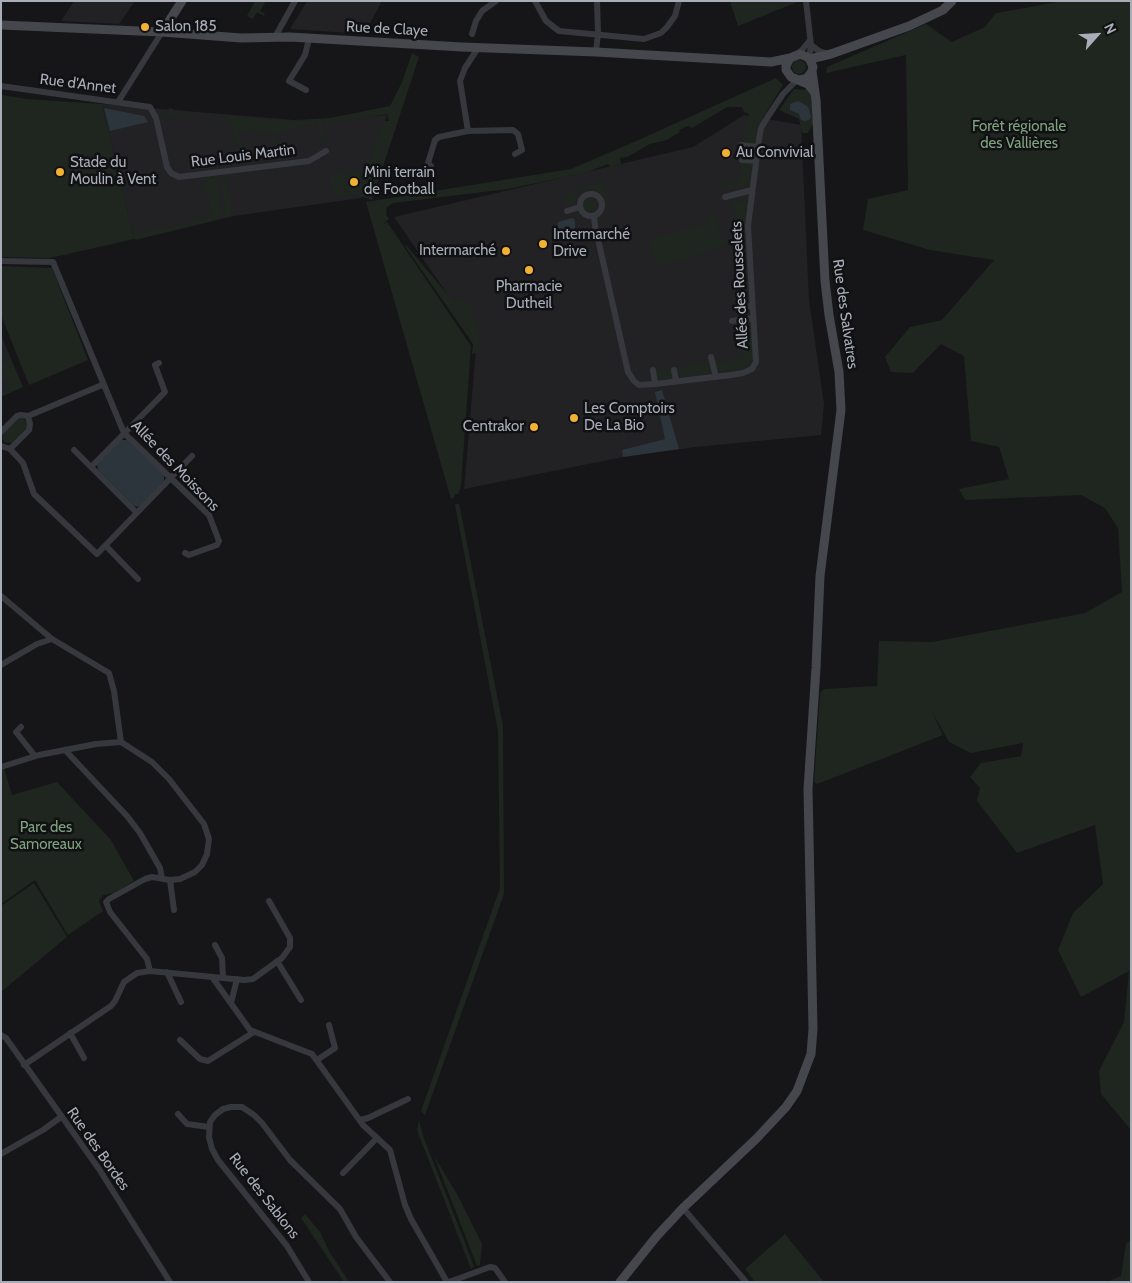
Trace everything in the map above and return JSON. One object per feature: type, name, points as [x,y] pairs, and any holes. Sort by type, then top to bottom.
[{"type":"street","points":[[118,102],[182,1]]},
{"type":"street","points":[[275,37],[295,1]]},
{"type":"street","points":[[472,34],[476,21],[482,11],[496,1]]},
{"type":"street","points":[[535,1],[546,21],[559,30],[598,33],[634,39],[653,37],[667,27],[675,16],[679,1]]},
{"type":"street","points":[[798,80],[807,78],[811,64],[806,1]]},
{"type":"street","points":[[811,64],[830,54],[909,26],[943,10],[952,1]]},
{"type":"street","points":[[595,2],[598,33],[596,52]]},
{"type":"street","name":"Rue de Claye","points":[[1,24],[241,38],[275,37],[771,62],[793,56]]},
{"type":"street","points":[[306,90],[289,81],[305,56],[309,39]]},
{"type":"street","points":[[810,42],[819,52],[830,54]]},
{"type":"street","points":[[810,42],[793,56],[786,66],[787,72],[808,84],[815,93]]},
{"type":"street","points":[[468,131],[460,81],[465,68],[478,48]]},
{"type":"street","points":[[793,56],[803,54],[811,64]]},
{"type":"street","name":"Rue de Claye","points":[[771,62],[787,72]]},
{"type":"street","name":"Rue des Salvatres","points":[[620,1282],[656,1237],[683,1208],[756,1139],[786,1107],[797,1091],[811,1054],[813,1029],[808,816],[820,576],[840,434],[841,401],[840,372],[829,315],[825,281],[815,93],[811,64]]},
{"type":"street","name":"Allée des Rousselets","points":[[784,94],[787,72]]},
{"type":"street","name":"Allée des Rousselets","points":[[580,207],[580,201],[584,196],[591,194],[598,196],[602,202],[600,212],[594,216],[596,234],[629,375],[639,385],[743,375],[752,369],[756,362],[748,226],[758,147],[762,128],[784,94],[798,80]]},
{"type":"street","name":"Rue d'Annet","points":[[1,86],[150,107]]},
{"type":"street","name":"Rue Louis Martin","points":[[150,107],[156,118],[167,167],[171,173],[179,177],[309,161],[326,151]]},
{"type":"street","points":[[431,166],[428,163],[435,140],[439,137],[468,131],[513,130],[518,134],[522,150],[515,154]]},
{"type":"street","points":[[741,145],[758,147]]},
{"type":"street","points":[[742,160],[756,161]]},
{"type":"street","points":[[725,197],[752,190]]},
{"type":"street","points":[[566,211],[580,207],[584,213],[594,216]]},
{"type":"street","name":"Allée des Moissons","points":[[1,261],[53,262],[102,385],[124,433],[209,515],[219,541],[217,545],[189,555],[186,553]]},
{"type":"street","points":[[738,307],[752,306]]},
{"type":"street","points":[[732,321],[753,318]]},
{"type":"street","points":[[711,357],[716,377]]},
{"type":"street","points":[[91,467],[165,392],[155,365],[159,363]]},
{"type":"street","points":[[653,370],[655,384]]},
{"type":"street","points":[[674,370],[676,381]]},
{"type":"street","points":[[1,432],[21,414],[28,416],[102,385]]},
{"type":"street","points":[[10,448],[29,430],[28,416]]},
{"type":"street","points":[[2,444],[10,448],[23,463],[34,494],[97,554],[192,456]]},
{"type":"street","points":[[74,450],[137,513]]},
{"type":"street","points":[[106,546],[138,579]]},
{"type":"street","points":[[1,596],[52,639],[109,674],[114,691],[121,742]]},
{"type":"street","points":[[1,665],[38,644],[52,639]]},
{"type":"street","points":[[21,727],[16,732],[35,756]]},
{"type":"street","points":[[1,767],[35,756],[121,742],[152,762],[169,779],[204,824],[209,839],[207,854],[195,872],[189,876],[170,880],[162,878],[145,879],[106,902],[110,912],[147,959],[150,971]]},
{"type":"street","points":[[65,750],[140,833],[160,868],[162,878]]},
{"type":"street","points":[[170,880],[174,910]]},
{"type":"street","points":[[24,1065],[111,1006],[124,982],[137,972],[167,972],[237,980],[253,979],[288,952],[290,947],[290,938],[269,901]]},
{"type":"street","points":[[215,945],[222,958],[223,978]]},
{"type":"street","points":[[277,961],[301,1000]]},
{"type":"street","points":[[167,972],[181,1002]]},
{"type":"street","points":[[212,977],[248,1027],[254,1032],[312,1054],[360,1120],[390,1150],[408,1213],[448,1282],[490,1267],[497,1270],[505,1282]]},
{"type":"street","points":[[231,1003],[237,980]]},
{"type":"street","points":[[317,1060],[335,1048],[329,1025]]},
{"type":"street","points":[[180,1040],[200,1059],[208,1061],[254,1032]]},
{"type":"street","points":[[70,1033],[84,1058]]},
{"type":"street","name":"Rue des Bordes","points":[[1,1035],[6,1038],[60,1117],[99,1169],[170,1282]]},
{"type":"street","points":[[360,1120],[408,1099]]},
{"type":"street","points":[[178,1114],[187,1124],[208,1127],[215,1115],[231,1106],[242,1107],[254,1115],[290,1160],[340,1209],[356,1237],[390,1282]]},
{"type":"street","points":[[1,1154],[43,1130],[60,1117]]},
{"type":"street","name":"Rue des Sablons","points":[[208,1127],[209,1137],[218,1160],[287,1246],[310,1282]]},
{"type":"street","points":[[343,1174],[377,1138]]},
{"type":"street","points":[[683,1208],[746,1282]]},
{"type":"shaded area","points":[[74,1],[135,1],[119,24],[61,21]]},
{"type":"shaded area","points":[[307,1],[382,1],[364,34],[290,29]]},
{"type":"shaded area","points":[[798,101],[809,109],[811,117],[809,120],[801,120],[799,114],[790,110],[790,104]]},
{"type":"shaded area","points":[[102,104],[294,120],[387,115],[361,198],[234,216],[134,239]]},
{"type":"shaded area","points":[[104,108],[144,116],[148,122],[110,131]]},
{"type":"shaded area","points":[[744,115],[801,125],[809,300],[824,404],[821,435],[696,447],[623,457],[464,489],[477,337],[394,217],[693,147]]},
{"type":"shaded area","points":[[572,218],[575,220],[575,231],[561,234],[557,229],[558,222]]},
{"type":"shaded area","points":[[1,335],[23,387],[1,397]]},
{"type":"shaded area","points":[[662,390],[679,449],[623,457],[622,450],[665,439],[655,392]]},
{"type":"shaded area","points":[[121,440],[127,440],[164,475],[164,481],[137,507],[98,470],[97,464]]},
{"type":"green space","points":[[255,1],[266,1],[260,11],[265,14],[264,16],[257,12],[253,19],[247,16]]},
{"type":"green space","points":[[730,1],[800,1],[738,26]]},
{"type":"green space","name":"Forêt régionale des Vallières","points":[[1064,1],[1131,1],[1131,1130],[1101,1094],[1099,1071],[1124,1022],[1129,971],[1081,997],[1058,950],[1073,913],[1103,884],[1095,825],[1017,853],[977,801],[980,788],[970,777],[981,763],[1021,756],[1023,743],[971,753],[949,742],[931,710],[943,735],[817,784],[814,782],[820,693],[824,689],[877,686],[879,641],[932,642],[1085,613],[1122,592],[1118,528],[1105,508],[1081,495],[965,500],[959,489],[1009,479],[999,447],[971,441],[964,356],[941,344],[913,373],[891,372],[885,357],[910,327],[942,320],[994,260],[930,250],[863,230],[868,199],[908,190],[906,55],[826,73],[827,67],[926,24],[952,42],[985,27],[996,13]]},
{"type":"green space","points":[[412,53],[419,57],[372,200],[357,195],[383,121],[389,121],[387,114],[322,123],[326,139],[322,140],[317,123],[296,126],[297,129],[274,134],[277,149],[273,147],[269,131],[259,133],[258,128],[238,133],[244,155],[240,155],[231,122],[188,115],[167,115],[164,118],[163,116],[170,108],[180,113],[230,119],[230,116],[290,121],[320,120],[390,106],[402,82]]},
{"type":"green space","points":[[796,60],[802,60],[806,67],[802,74],[796,74],[792,70],[792,64]]},
{"type":"green space","points":[[776,78],[783,85],[758,126],[756,140],[752,144],[745,142],[745,129],[749,114],[744,112],[742,107],[727,107],[692,128],[688,126],[679,130],[680,132],[667,140],[650,144],[627,157],[620,158],[621,164],[610,167],[608,164],[585,173],[508,189],[393,203],[387,207],[386,214],[389,219],[382,225],[387,222],[471,346],[461,486],[458,494],[455,494],[454,498],[451,499],[366,202],[571,169]]},
{"type":"green space","points":[[807,88],[812,96],[813,124],[808,133],[802,133],[799,119],[779,110],[794,89],[805,90]]},
{"type":"green space","name":"Stade du Moulin à Vent","points":[[1,95],[27,99],[102,104],[134,239],[50,258],[1,257]]},
{"type":"green space","points":[[741,162],[752,164],[749,182],[746,185],[726,190],[724,179],[730,185],[739,181]]},
{"type":"green space","points":[[344,168],[346,180],[343,191],[354,195],[334,196],[329,176],[339,173]]},
{"type":"green space","name":"Mini terrain de Football","points":[[352,170],[362,174],[356,194],[345,190]]},
{"type":"green space","points":[[222,176],[225,176],[233,216],[225,217]]},
{"type":"green space","points":[[216,177],[221,209],[221,214],[217,220],[135,240],[134,235],[212,216],[203,181]]},
{"type":"green space","points":[[603,181],[612,219],[610,219],[603,195],[596,190],[587,189],[586,187]]},
{"type":"green space","points":[[583,187],[584,190],[576,195],[575,201],[566,206],[563,197]]},
{"type":"green space","points":[[587,198],[593,198],[597,205],[593,212],[587,212],[583,208],[583,202]]},
{"type":"green space","points":[[743,200],[747,202],[745,233],[749,298],[747,303],[739,303],[733,223],[735,214],[730,203]]},
{"type":"green space","points":[[713,213],[722,239],[726,237],[727,242],[725,246],[657,267],[648,239],[708,223],[706,214]]},
{"type":"green space","points":[[406,245],[454,302],[463,300],[471,305],[482,351],[472,354],[473,345],[471,341]]},
{"type":"green space","points":[[1,266],[52,268],[88,360],[29,385],[1,315]]},
{"type":"green space","points":[[751,322],[754,358],[751,363],[743,369],[717,372],[715,363],[743,358],[739,323]]},
{"type":"green space","points":[[10,359],[23,387],[1,396],[1,391],[11,387],[7,378],[2,380],[1,378],[1,363]]},
{"type":"green space","points":[[709,362],[709,373],[681,377],[676,367]]},
{"type":"green space","points":[[673,367],[675,376],[673,379],[658,380],[656,370]]},
{"type":"green space","points":[[23,418],[27,422],[27,427],[12,443],[4,442],[2,436],[4,432],[17,419]]},
{"type":"green space","points":[[459,503],[503,726],[504,894],[425,1115],[421,1111],[500,888],[498,731],[455,505]]},
{"type":"green space","name":"Parc des Samoreaux","points":[[1,768],[4,768],[12,795],[57,782],[111,840],[134,881],[114,893],[103,895],[99,901],[103,911],[68,935],[35,880],[1,904]]},
{"type":"green space","points":[[34,883],[67,937],[1,992],[1,906]]},
{"type":"green space","points":[[419,1120],[423,1136],[474,1267],[471,1269],[417,1130]]},
{"type":"green space","points":[[434,1156],[457,1194],[482,1244],[480,1265],[477,1266]]},
{"type":"green space","points":[[305,1214],[320,1232],[329,1251],[349,1282],[344,1282],[301,1218]]},
{"type":"green space","points":[[785,1234],[824,1282],[755,1282],[745,1269]]},
{"type":"green space","points":[[1131,1240],[1131,1282],[1107,1282],[1121,1276],[1126,1244]]},
{"type":"place","name":"Salon 185","points":[[145,27]]},
{"type":"place","name":"Au Convivial","points":[[726,153]]},
{"type":"place","name":"Stade du Moulin à Vent","points":[[60,172]]},
{"type":"place","name":"Mini terrain de Football","points":[[354,182]]},
{"type":"place","name":"Intermarché Drive","points":[[543,244]]},
{"type":"place","name":"Intermarché","points":[[506,251]]},
{"type":"place","name":"Pharmacie Dutheil","points":[[529,270]]},
{"type":"place","name":"Les Comptoirs De La Bio","points":[[574,418]]},
{"type":"place","name":"Centrakor","points":[[534,427]]}]
